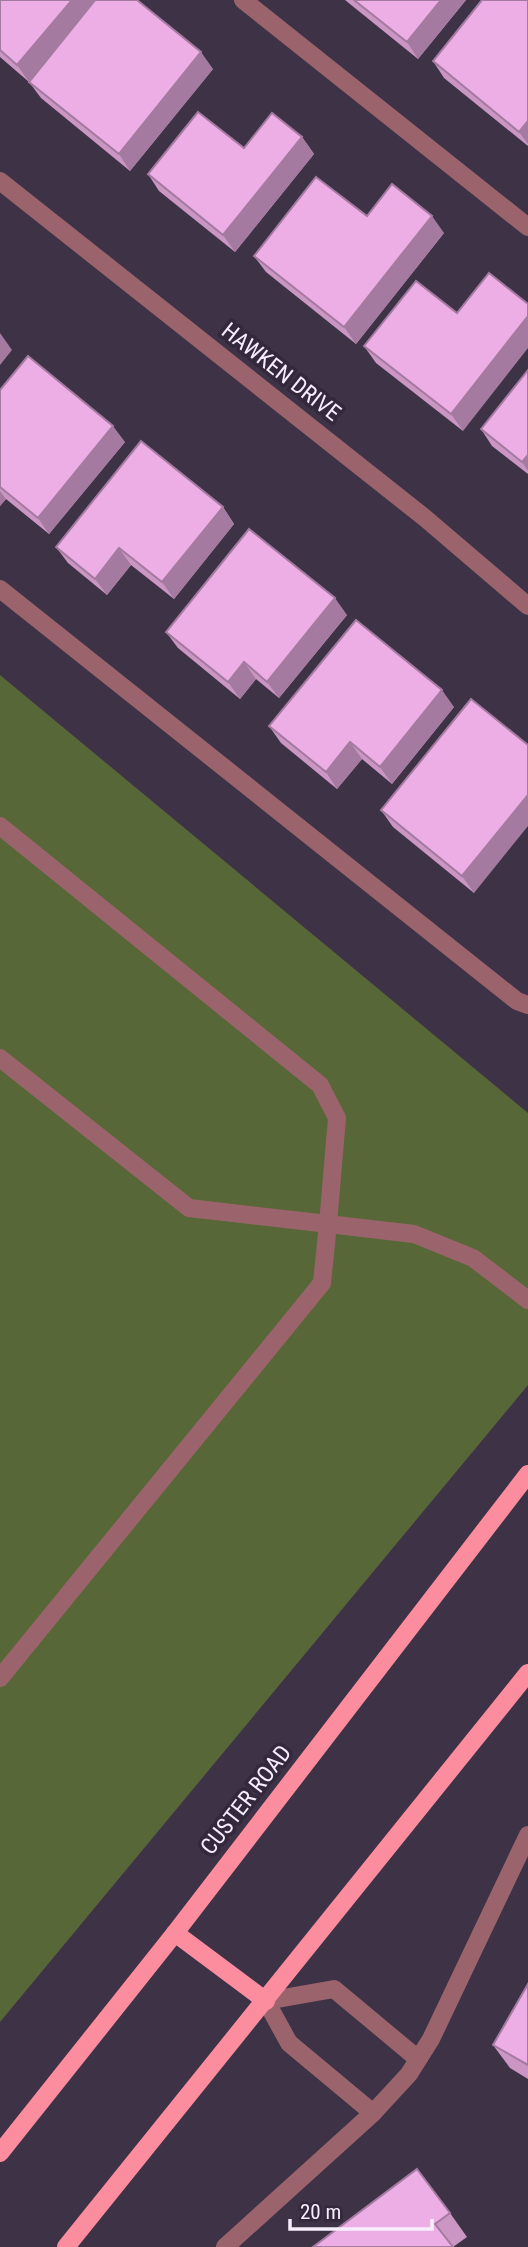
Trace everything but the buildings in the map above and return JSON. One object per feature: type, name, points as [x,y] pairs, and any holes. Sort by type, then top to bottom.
[{"type":"main road","name":"CUSTER ROAD","points":[[0,2153],[175,1933],[528,1474]]},
{"type":"main road","points":[[66,2247],[528,1673]]},
{"type":"main road","points":[[175,1933],[266,2001]]},
{"type":"street","points":[[243,0],[528,227]]},
{"type":"street","name":"HAWKEN DRIVE","points":[[0,181],[425,518],[528,606]]},
{"type":"street","points":[[0,589],[517,1002],[528,1005]]},
{"type":"street","points":[[0,826],[320,1084],[337,1118],[322,1283],[0,1678]]},
{"type":"street","points":[[0,1058],[189,1208],[414,1234],[473,1258],[528,1300]]},
{"type":"street","points":[[225,2247],[373,2113],[410,2074],[431,2039],[528,1835]]},
{"type":"street","points":[[373,2113],[289,2043],[266,2001],[334,1989],[418,2059]]},
{"type":"green space","points":[[0,675],[528,1113],[528,1385],[0,2022]]}]
